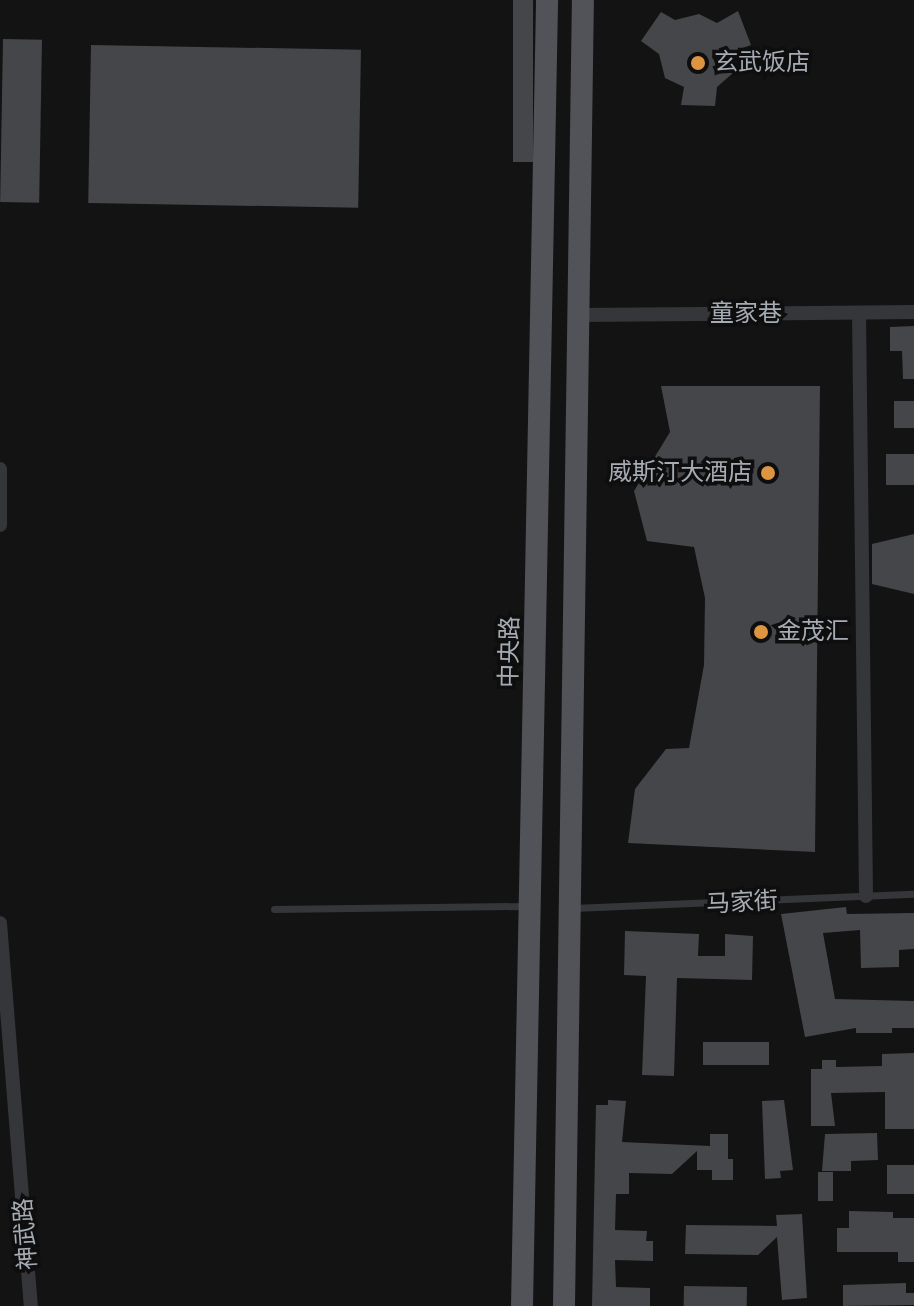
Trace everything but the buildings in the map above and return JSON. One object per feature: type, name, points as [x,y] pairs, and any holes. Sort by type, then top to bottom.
[{"type":"main road","name":"中央路","points":[[522,1306],[547,0]]},
{"type":"main road","points":[[564,1306],[583,0]]},
{"type":"street","name":"童家巷","points":[[579,315],[914,312]]},
{"type":"street","points":[[859,313],[866,896]]},
{"type":"street","points":[[0,469],[0,525]]},
{"type":"street","name":"神武路","points":[[0,923],[31,1306]]},
{"type":"lane","name":"马家街","points":[[570,908],[914,894]]},
{"type":"lane","points":[[274,909],[530,906]]},
{"type":"place","name":"玄武饭店","points":[[698,63]]},
{"type":"place","name":"威斯汀大酒店","points":[[768,473]]},
{"type":"place","name":"金茂汇","points":[[761,632]]}]
